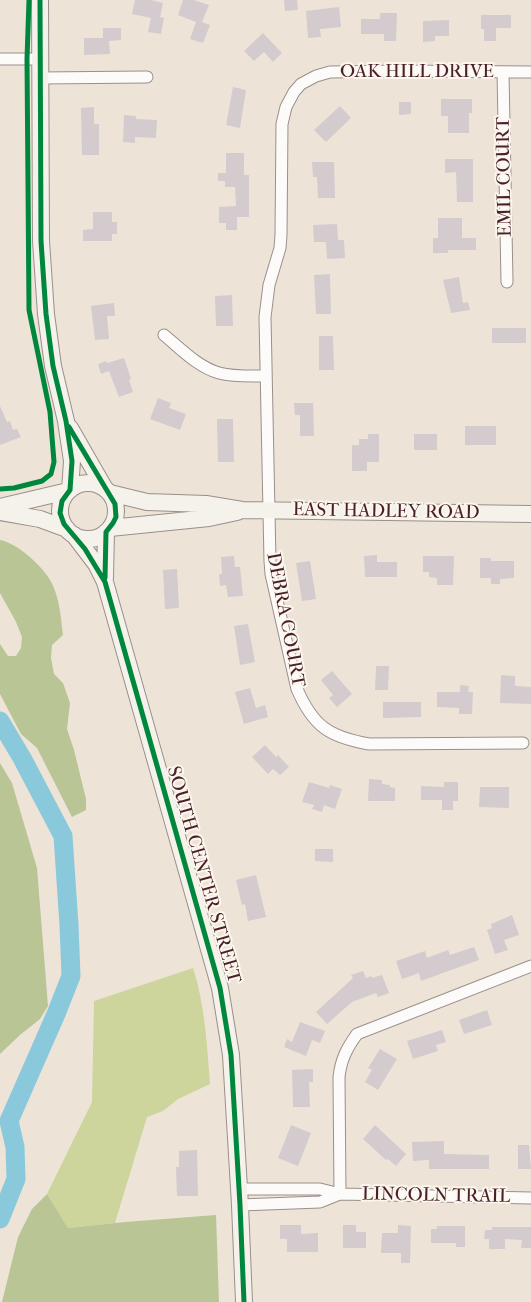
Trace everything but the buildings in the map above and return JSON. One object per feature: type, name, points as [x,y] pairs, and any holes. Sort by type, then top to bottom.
[{"type":"main road","points":[[40,0],[41,240],[46,314],[53,366],[66,421],[72,461],[69,490],[60,507],[62,519],[71,532]]},
{"type":"main road","points":[[0,512],[40,518],[90,539],[108,530],[116,517],[113,498],[66,421]]},
{"type":"main road","points":[[0,507],[69,490],[78,485],[88,483],[97,484],[107,491]]},
{"type":"main road","name":"EAST HADLEY ROAD","points":[[107,491],[147,502],[206,504],[242,510],[531,514]]},
{"type":"main road","name":"EAST HADLEY ROAD","points":[[108,530],[209,518],[242,510]]},
{"type":"main road","name":"SOUTH CENTER STREET","points":[[105,582],[108,530]]},
{"type":"main road","name":"SOUTH CENTER STREET","points":[[71,532],[96,564],[105,582],[220,988],[231,1055],[240,1197],[244,1302]]},
{"type":"street","points":[[0,59],[39,59]]},
{"type":"street","name":"OAK HILL DRIVE","points":[[305,82],[330,72],[346,71],[531,72]]},
{"type":"street","name":"EMIL COURT","points":[[504,72],[507,282]]},
{"type":"street","points":[[40,78],[147,77]]},
{"type":"street","name":"DEBRA COURT","points":[[305,82],[294,92],[286,107],[282,124],[280,248],[271,276],[266,302],[268,510],[272,574],[297,689],[312,718],[320,726],[349,740],[369,744],[523,743]]},
{"type":"street","points":[[164,336],[202,365],[220,373],[241,376],[266,376]]},
{"type":"street","points":[[340,1194],[340,1062],[357,1034],[531,966]]},
{"type":"street","name":"LINCOLN TRAIL","points":[[240,1197],[320,1202],[340,1194],[531,1198]]},
{"type":"green space","points":[[0,540],[15,546],[46,573],[58,599],[63,635],[52,645],[51,658],[54,674],[63,683],[70,703],[67,729],[86,799],[86,810],[72,817],[37,748],[21,734],[0,694],[0,644],[8,656],[16,656],[21,648],[22,637],[0,593]]},
{"type":"green space","points":[[0,763],[12,783],[37,868],[48,1006],[40,1019],[0,1054]]},
{"type":"green space","points":[[193,968],[203,1011],[210,1084],[178,1099],[163,1111],[147,1117],[115,1223],[68,1228],[47,1194],[92,1102],[94,1001]]},
{"type":"green space","points":[[47,1194],[68,1228],[216,1215],[219,1302],[2,1302],[18,1237],[32,1209]]},
{"type":"waterway","points":[[0,721],[22,758],[63,836],[71,976],[9,1121],[15,1147],[16,1179],[0,1219]]},
{"type":"cycle path","points":[[0,489],[14,488],[42,481],[51,474],[54,462],[50,412],[29,310],[27,59],[29,0]]},
{"type":"cycle path","points":[[40,0],[41,241],[46,314],[53,366],[66,421],[72,461],[70,490],[62,501],[60,513],[64,524],[85,549],[105,582],[220,988],[231,1055],[244,1302]]},
{"type":"cycle path","points":[[69,427],[115,504],[116,517],[106,532],[105,578]]}]
